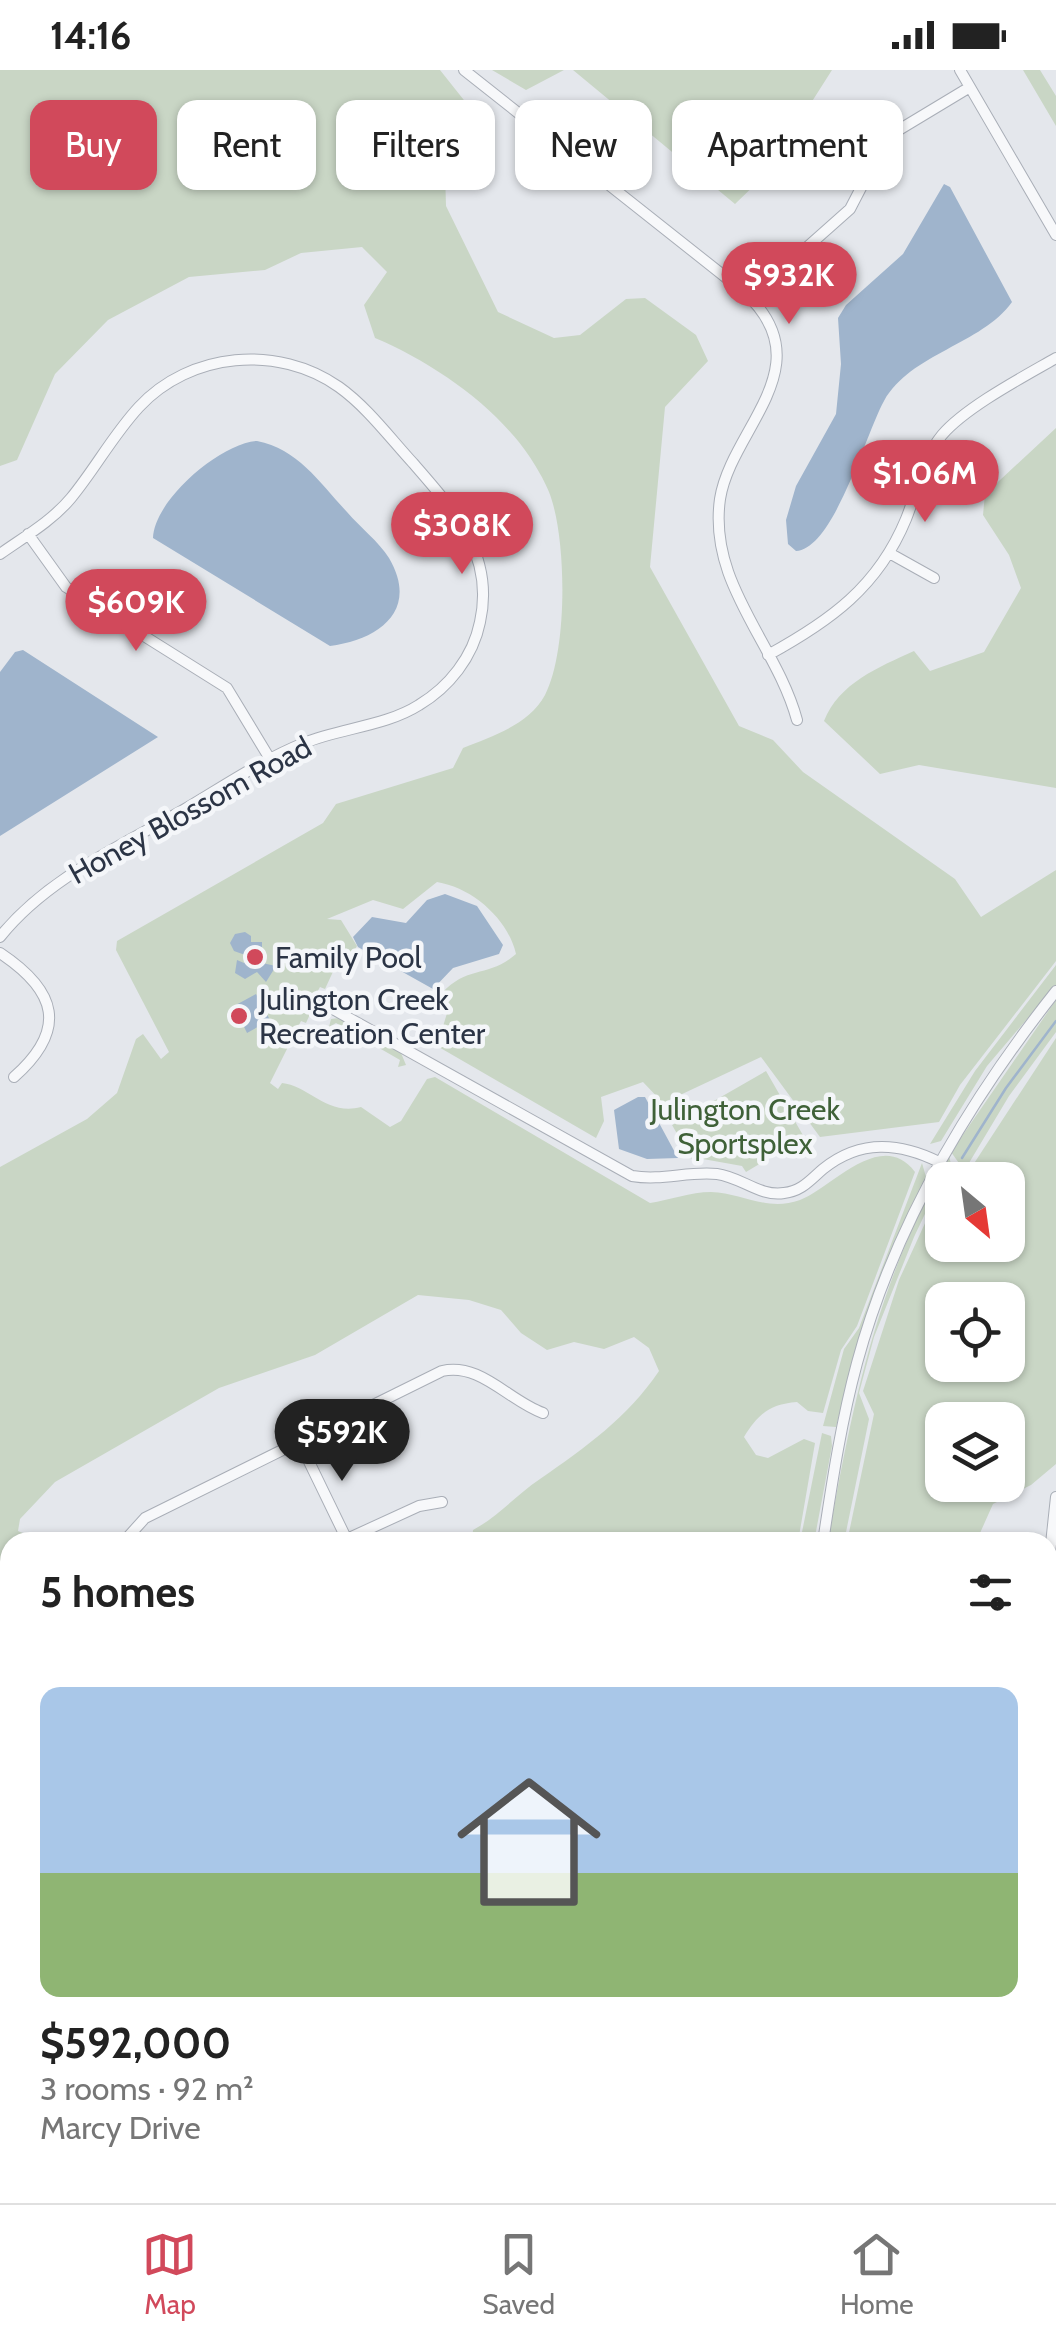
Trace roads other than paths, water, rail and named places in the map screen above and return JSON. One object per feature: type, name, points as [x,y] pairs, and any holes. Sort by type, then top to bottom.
[{"type":"street","points":[[464,70],[750,297],[772,339],[774,382],[727,473],[721,495],[719,539],[731,583],[797,720]]},
{"type":"street","points":[[960,70],[1056,235]]},
{"type":"street","points":[[750,297],[850,210],[877,157],[896,132],[970,87]]},
{"type":"street","points":[[768,655],[849,605],[890,554],[939,438],[1056,358]]},
{"type":"street","name":"Honey Blossom Road","points":[[0,554],[71,498],[150,396],[204,366],[246,359],[284,363],[326,379],[356,401],[464,524],[479,558],[484,597],[481,621],[462,665],[418,706],[270,758],[50,888],[0,937]]},
{"type":"street","points":[[28,534],[66,587],[227,688],[270,758]]},
{"type":"street","points":[[890,554],[934,578]]},
{"type":"street","points":[[0,953],[40,986],[50,1019],[41,1050],[14,1077]]},
{"type":"street","points":[[332,1008],[632,1176],[660,1179],[715,1174],[781,1194],[802,1188],[837,1159],[867,1146],[901,1147],[939,1162],[1002,1062],[1056,991]]},
{"type":"street","points":[[825,1532],[841,1433],[866,1332],[895,1255],[925,1192]]},
{"type":"street","points":[[132,1532],[145,1518],[452,1368],[471,1371],[520,1405],[543,1413]]},
{"type":"street","points":[[299,1441],[344,1532]]},
{"type":"street","points":[[1052,1532],[1056,1496]]},
{"type":"street","points":[[366,1532],[419,1506],[442,1502]]},
{"type":"water","points":[[944,184],[950,187],[1012,302],[983,329],[928,360],[896,385],[884,401],[836,511],[810,545],[796,551],[788,544],[786,520],[796,486],[836,414],[841,364],[838,318],[846,305],[903,254]]},
{"type":"water","points":[[257,441],[296,459],[389,558],[400,593],[397,608],[378,629],[348,643],[330,646],[153,538],[165,507],[192,476],[226,452]]},
{"type":"water","points":[[23,650],[158,737],[0,836],[0,672],[15,652]]},
{"type":"water","points":[[445,894],[477,906],[503,945],[499,954],[453,968],[433,989],[358,947],[353,937],[372,917],[406,923],[427,900]]},
{"type":"water","name":"Family Pool","points":[[245,932],[251,936],[251,942],[262,942],[262,963],[276,966],[266,982],[257,972],[245,979],[235,973],[237,960],[244,963],[248,956],[234,951],[230,943],[235,934]]},
{"type":"water","points":[[256,994],[270,1020],[247,1033],[234,1006]]},
{"type":"water","points":[[645,1097],[678,1158],[647,1159],[619,1149],[614,1110]]},
{"type":"waterway","points":[[962,1158],[1006,1088],[1056,1021]]},
{"type":"place","name":"Family Pool","points":[[255,957]]},
{"type":"place","name":"Julington Creek Recreation Center","points":[[239,1016]]},
{"type":"park label","name":"Julington Creek Sportsplex","points":[[745,1126]]}]
